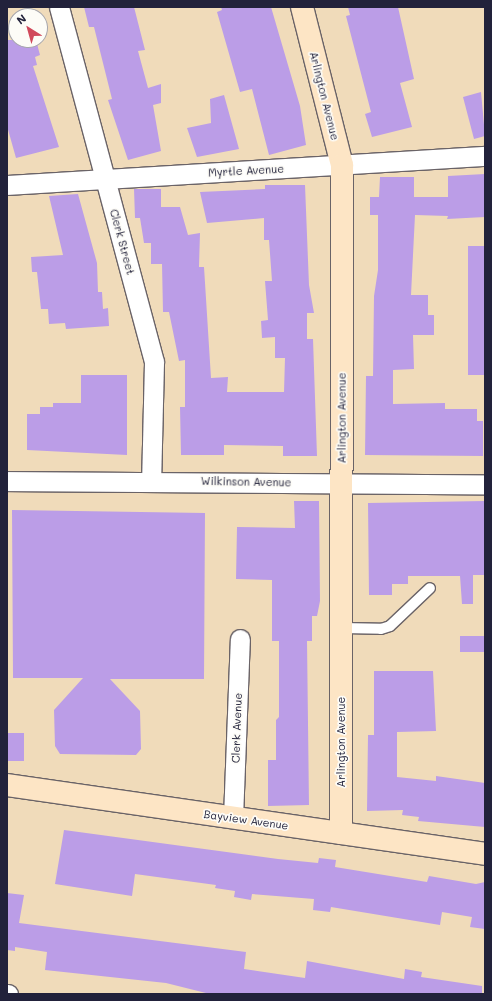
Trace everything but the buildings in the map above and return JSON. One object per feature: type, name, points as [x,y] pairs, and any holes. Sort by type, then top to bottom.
[{"type":"street","name":"Clerk Street","points":[[59,7],[154,362],[151,480]]},
{"type":"street","name":"Arlington Avenue","points":[[302,7],[342,165],[341,833]]},
{"type":"street","name":"Myrtle Avenue","points":[[7,185],[485,156]]},
{"type":"street","name":"Wilkinson Avenue","points":[[7,481],[151,480],[485,484]]},
{"type":"street","name":"Clerk Avenue","points":[[234,818],[240,639]]},
{"type":"street","name":"Bayview Avenue","points":[[7,786],[485,854]]},
{"type":"lane","points":[[342,628],[381,629],[390,626],[430,588]]}]
